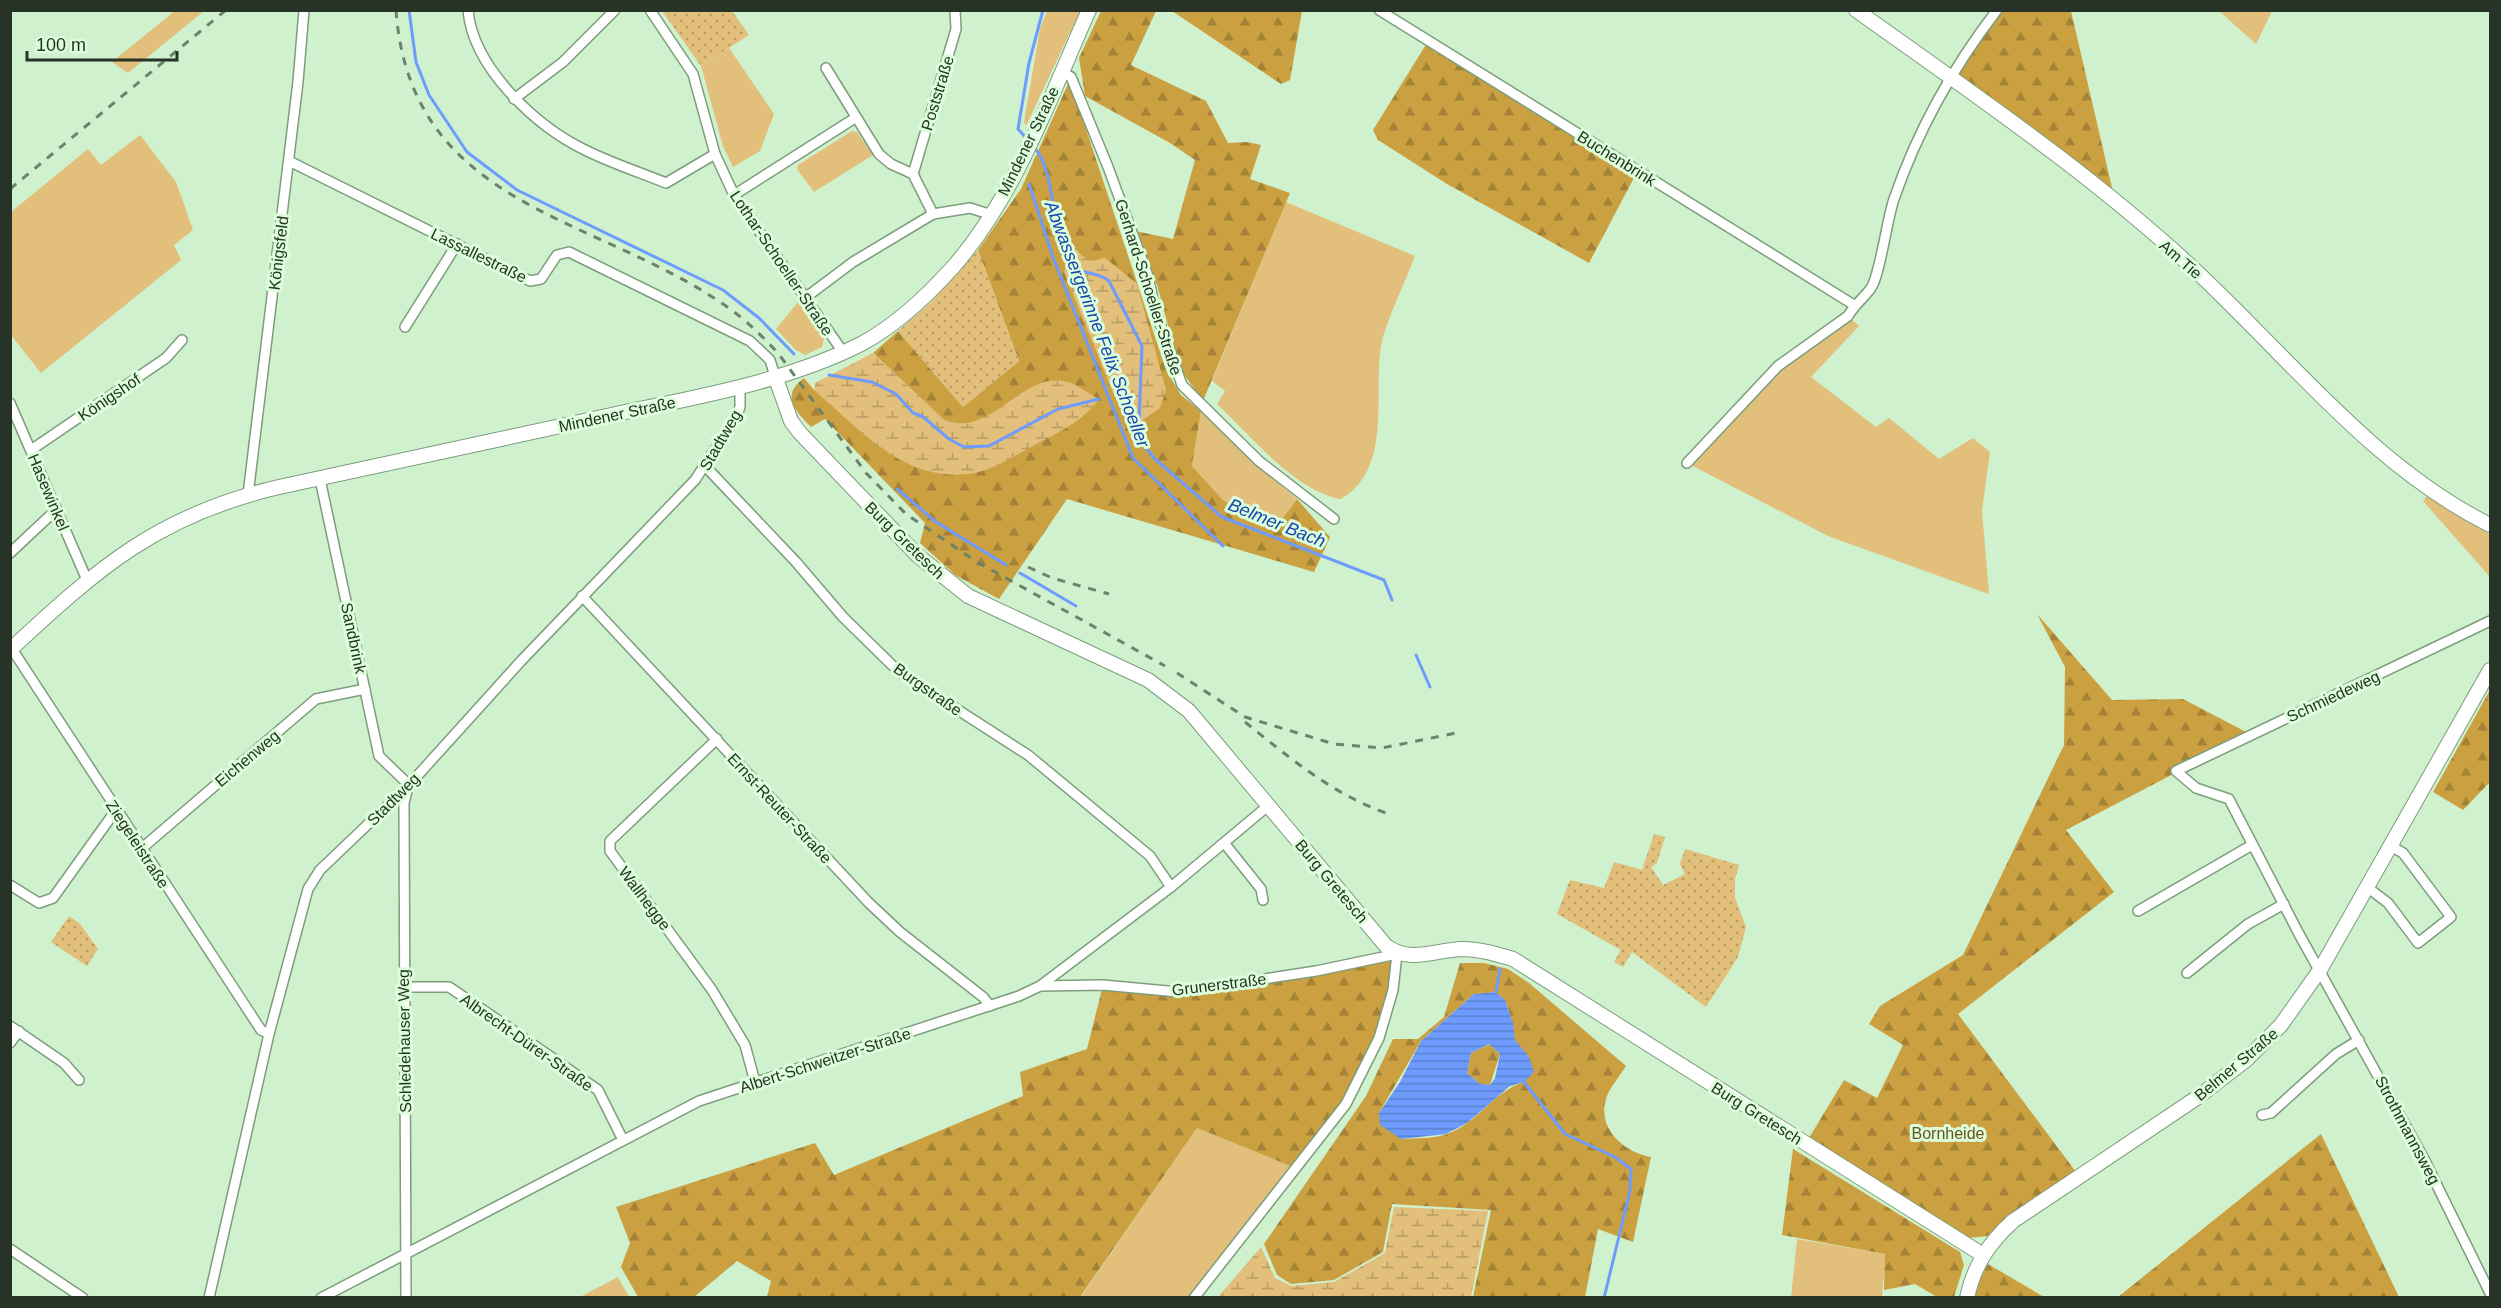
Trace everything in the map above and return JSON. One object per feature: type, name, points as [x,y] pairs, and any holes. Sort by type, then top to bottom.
[{"type":"street","name":"Königsfeld","points":[[248,495],[289,161],[304,10]]},
{"type":"street","points":[[468,10],[479,47],[490,67],[514,99],[582,149],[666,183],[715,154]]},
{"type":"street","points":[[514,99],[563,62],[615,10]]},
{"type":"street","name":"Lothar-Schoeller-Straße","points":[[650,10],[693,74],[715,154],[734,195],[843,352]]},
{"type":"street","name":"Poststraße","points":[[913,174],[956,29],[955,10]]},
{"type":"street","name":"Mindener Straße","points":[[11,649],[87,580],[142,540],[202,511],[248,495],[320,478],[740,387],[843,352],[893,323],[929,291],[966,251],[992,215],[1018,166],[1089,10]]},
{"type":"street","name":"Buchenbrink","points":[[1379,10],[1854,305]]},
{"type":"street","name":"Am Tie","points":[[1856,10],[2070,165],[2196,271],[2355,428],[2416,481],[2490,525]]},
{"type":"street","points":[[1687,463],[1778,366],[1848,316],[1854,305],[1872,287],[1889,215],[1901,178],[1966,51],[1997,10]]},
{"type":"street","points":[[826,68],[879,154],[891,164],[913,174],[933,214]]},
{"type":"street","name":"Gerhard-Schoeller-Straße","points":[[1061,71],[1071,78],[1108,167],[1148,276],[1155,309],[1182,385],[1259,461],[1334,519]]},
{"type":"street","points":[[734,195],[855,118]]},
{"type":"street","name":"Lassallestraße","points":[[289,161],[530,281],[541,279],[557,255],[569,252],[750,341],[770,360],[775,376]]},
{"type":"street","points":[[805,298],[837,273],[933,214],[970,208],[992,215]]},
{"type":"street","points":[[405,327],[457,244]]},
{"type":"street","name":"Königshof","points":[[31,450],[166,358],[182,340]]},
{"type":"street","name":"Burg Gretesch","points":[[775,376],[791,421],[800,433],[916,555],[947,581],[990,609],[1159,687],[1189,711],[1386,946],[1397,954],[1413,957],[1462,949],[1488,951],[1513,959],[1983,1255]]},
{"type":"street","name":"Stadtweg","points":[[209,1298],[269,1034],[308,889],[320,870],[409,785],[582,596],[706,467],[741,407],[740,387]]},
{"type":"street","name":"Hasewinkel","points":[[10,403],[87,580]]},
{"type":"street","name":"Burgstraße","points":[[706,467],[796,562],[843,617],[899,672],[1028,755],[1150,856],[1171,887]]},
{"type":"street","name":"Sandbrink","points":[[320,478],[379,756],[409,785]]},
{"type":"street","points":[[10,553],[57,509]]},
{"type":"street","name":"Ernst-Reuter-Straße","points":[[582,596],[869,903],[900,932],[983,997],[990,1006]]},
{"type":"street","name":"Schmiedeweg","points":[[2176,771],[2490,621]]},
{"type":"street","name":"Ziegeleistraße","points":[[11,649],[261,1030],[269,1034]]},
{"type":"street","name":"Belmer Straße","points":[[1967,1298],[1970,1280],[1983,1255],[1991,1242],[2013,1221],[2198,1096],[2246,1060],[2281,1025],[2320,970],[2490,670]]},
{"type":"street","name":"Eichenweg","points":[[141,849],[316,699],[364,689]]},
{"type":"street","name":"Wallhegge","points":[[717,739],[610,841],[610,851],[712,990],[745,1045],[755,1082]]},
{"type":"street","name":"Strothmannsweg","points":[[2176,771],[2196,788],[2229,798],[2252,845],[2424,1159],[2490,1293]]},
{"type":"street","name":"Schledehauser Weg","points":[[406,1298],[404,803],[409,785]]},
{"type":"street","name":"Albert-Schweitzer-Straße","points":[[321,1298],[699,1101],[990,1006],[1040,986],[1171,887],[1269,805]]},
{"type":"street","points":[[10,885],[39,903],[53,898],[116,810]]},
{"type":"street","points":[[1225,843],[1262,889],[1263,900]]},
{"type":"street","points":[[2138,911],[2252,845]]},
{"type":"street","points":[[2367,887],[2388,903],[2418,943],[2451,917],[2403,853],[2391,846]]},
{"type":"street","points":[[2187,973],[2247,924],[2284,904]]},
{"type":"street","points":[[1194,1298],[1346,1104],[1379,1038],[1393,990],[1397,954]]},
{"type":"street","name":"Grunerstraße","points":[[1040,986],[1103,985],[1178,992],[1316,971],[1397,954]]},
{"type":"street","name":"Albrecht-Dürer-Straße","points":[[403,987],[449,987],[508,1027],[598,1090],[623,1140]]},
{"type":"street","points":[[10,1043],[15,1029],[64,1063],[79,1080]]},
{"type":"street","points":[[2262,1115],[2271,1113],[2336,1054],[2360,1040]]},
{"type":"street","points":[[10,1249],[82,1298]]},
{"type":"green space","points":[[176,10],[204,11],[128,73],[112,62]]},
{"type":"green space","points":[[662,11],[732,11],[749,35],[701,66]]},
{"type":"green space","points":[[1047,11],[1080,11],[1026,126],[1024,122],[1040,29]]},
{"type":"green space","points":[[1101,11],[1156,11],[1131,65],[1206,101],[1228,143],[1247,142],[1261,145],[1250,179],[1290,193],[1203,401],[1180,369],[1157,285],[1135,231],[1173,239],[1195,160],[1170,143],[1085,96],[1079,58]]},
{"type":"green space","points":[[1172,11],[1302,11],[1290,80],[1281,84]]},
{"type":"green space","points":[[1997,11],[2071,11],[2116,205],[1951,78]]},
{"type":"green space","points":[[2219,11],[2272,11],[2256,44]]},
{"type":"green space","points":[[1427,43],[1636,174],[1589,263],[1447,184],[1378,140],[1373,130]]},
{"type":"green space","points":[[729,48],[774,114],[760,151],[733,167],[723,146],[701,66]]},
{"type":"green space","points":[[1068,84],[1072,87],[1166,370],[1181,395],[1201,411],[1192,466],[1222,499],[1256,523],[1280,522],[1297,499],[1330,537],[1314,572],[1067,499],[999,599],[955,575],[920,543],[925,523],[825,419],[811,427],[795,409],[792,403],[793,390],[804,378],[814,390],[943,419],[873,353],[898,331],[963,407],[1019,361],[978,250],[1021,189]]},
{"type":"green space","points":[[852,131],[857,132],[873,155],[814,192],[797,169],[798,165]]},
{"type":"green space","points":[[140,135],[176,182],[193,230],[174,245],[181,260],[41,373],[11,335],[11,212],[88,149],[101,165]]},
{"type":"green space","points":[[1286,202],[1415,256],[1381,346],[1378,430],[1374,450],[1368,469],[1357,486],[1341,499],[1324,494],[1307,485],[1274,460],[1217,404],[1225,391],[1212,381]]},
{"type":"green space","points":[[1074,245],[1079,253],[1090,260],[1099,260],[1104,257],[1137,284],[1166,390],[1160,408],[1139,423],[1122,407],[1114,395],[1064,272]]},
{"type":"green space","points":[[978,250],[1019,361],[963,407],[898,331],[931,302]]},
{"type":"green space","points":[[798,302],[824,339],[822,347],[805,355],[796,350],[776,329]]},
{"type":"green space","points":[[1848,316],[1859,326],[1811,377],[1876,427],[1889,418],[1939,459],[1973,438],[1990,452],[1982,511],[1989,594],[1828,536],[1687,463],[1778,366]]},
{"type":"green space","points":[[873,353],[943,419],[959,423],[975,421],[989,415],[1032,387],[1046,382],[1068,382],[1099,399],[1069,426],[989,469],[950,475],[927,471],[906,463],[886,451],[814,390],[815,383]]},
{"type":"green space","points":[[1201,411],[1261,469],[1297,499],[1280,522],[1256,523],[1222,499],[1192,466]]},
{"type":"green space","points":[[2427,496],[2490,535],[2490,577],[2423,501]]},
{"type":"green space","name":"Bornheide","points":[[2037,614],[2112,700],[2183,699],[2250,734],[2066,830],[2114,892],[1958,1014],[2076,1172],[2019,1210],[1987,1236],[1969,1238],[1809,1138],[1844,1080],[1877,1098],[1903,1045],[1869,1024],[1880,1006],[1963,955],[2064,745],[2065,667]]},
{"type":"green space","points":[[2490,690],[2490,782],[2463,810],[2433,792]]},
{"type":"green space","points":[[1654,834],[1665,837],[1657,863],[1651,867],[1663,885],[1685,874],[1680,864],[1685,849],[1739,865],[1735,879],[1735,898],[1746,927],[1738,957],[1706,1007],[1632,952],[1623,967],[1614,962],[1621,950],[1557,914],[1570,880],[1604,888],[1614,862],[1642,870]]},
{"type":"green space","points":[[69,916],[80,924],[98,949],[87,966],[51,942]]},
{"type":"green space","points":[[1397,954],[1393,990],[1355,1088],[1295,1168],[1197,1128],[1080,1297],[767,1297],[771,1281],[737,1261],[694,1297],[638,1297],[621,1267],[630,1243],[616,1207],[815,1143],[834,1175],[1023,1096],[1020,1072],[1087,1049],[1103,985],[1178,992]]},
{"type":"green space","points":[[1460,963],[1484,963],[1508,969],[1529,983],[1626,1066],[1607,1095],[1605,1120],[1615,1137],[1623,1144],[1631,1150],[1651,1157],[1633,1242],[1598,1229],[1585,1297],[1473,1297],[1491,1210],[1392,1204],[1383,1252],[1334,1280],[1291,1284],[1277,1275],[1264,1244],[1366,1096],[1393,1039],[1418,1039],[1444,1017]],"holes":[[[1496,992],[1509,1011],[1513,1036],[1529,1057],[1524,1082],[1504,1092],[1458,1129],[1436,1137],[1401,1139],[1379,1113],[1421,1041],[1474,994]]]},
{"type":"green space","points":[[1490,1044],[1500,1054],[1490,1085],[1480,1084],[1467,1073],[1471,1053]]},
{"type":"green space","points":[[1197,1128],[1295,1168],[1194,1297],[1080,1298]]},
{"type":"green space","points":[[2321,1134],[2399,1297],[2118,1297]]},
{"type":"green space","points":[[1793,1149],[1960,1252],[1964,1265],[1954,1297],[1937,1297],[1915,1284],[1884,1290],[1885,1254],[1782,1235]]},
{"type":"green space","points":[[1394,1207],[1488,1211],[1471,1297],[1218,1297],[1261,1247],[1275,1278],[1291,1286],[1334,1282],[1385,1253]]},
{"type":"green space","points":[[1797,1239],[1886,1254],[1882,1297],[1791,1298]]},
{"type":"green space","points":[[1988,1264],[2044,1297],[1975,1298],[1978,1283]]},
{"type":"green space","points":[[618,1277],[629,1297],[580,1297]]},
{"type":"water","points":[[1496,992],[1505,1000],[1513,1023],[1515,1040],[1529,1057],[1534,1072],[1524,1082],[1510,1086],[1467,1123],[1446,1134],[1401,1139],[1380,1125],[1379,1113],[1400,1082],[1421,1041],[1474,994]],"holes":[[[1489,1044],[1500,1054],[1495,1078],[1490,1085],[1480,1084],[1467,1073],[1471,1053]]]},
{"type":"waterway","points":[[409,10],[416,62],[429,95],[467,152],[517,190],[723,290],[759,318],[794,354]]},
{"type":"waterway","name":"Belmer Bach","points":[[1028,140],[1018,129],[1029,63],[1043,10]]},
{"type":"waterway","name":"Belmer Bach","points":[[1034,147],[1048,176],[1056,228],[1064,257],[1075,269],[1109,281],[1142,346],[1139,423],[1141,442],[1155,459],[1222,517],[1384,580],[1392,600]]},
{"type":"waterway","name":"Abwassergerinne Felix Schoeller","points":[[1029,184],[1054,260],[1133,458],[1223,546]]},
{"type":"waterway","points":[[829,375],[872,382],[896,394],[913,413],[922,416],[949,439],[964,447],[989,446],[1058,409],[1099,399]]},
{"type":"waterway","points":[[897,489],[936,522],[1006,565]]},
{"type":"waterway","points":[[1020,573],[1076,606]]},
{"type":"waterway","name":"Belmer Bach","points":[[1416,655],[1430,687]]},
{"type":"waterway","name":"Belmer Bach","points":[[1496,992],[1500,969]]},
{"type":"waterway","name":"Belmer Bach","points":[[1524,1082],[1565,1134],[1615,1157],[1631,1169],[1630,1191],[1604,1298]]},
{"type":"railway","points":[[10,189],[226,10]]},
{"type":"railway","points":[[396,10],[409,76],[435,127],[472,166],[516,198],[672,274],[731,309],[778,353],[866,473],[906,514],[977,562],[1165,666]]},
{"type":"railway","points":[[1028,567],[1052,578],[1109,594]]},
{"type":"railway","points":[[1177,673],[1245,717],[1334,744],[1382,748],[1456,733]]},
{"type":"railway","points":[[1245,722],[1331,786],[1349,797],[1389,814]]}]
